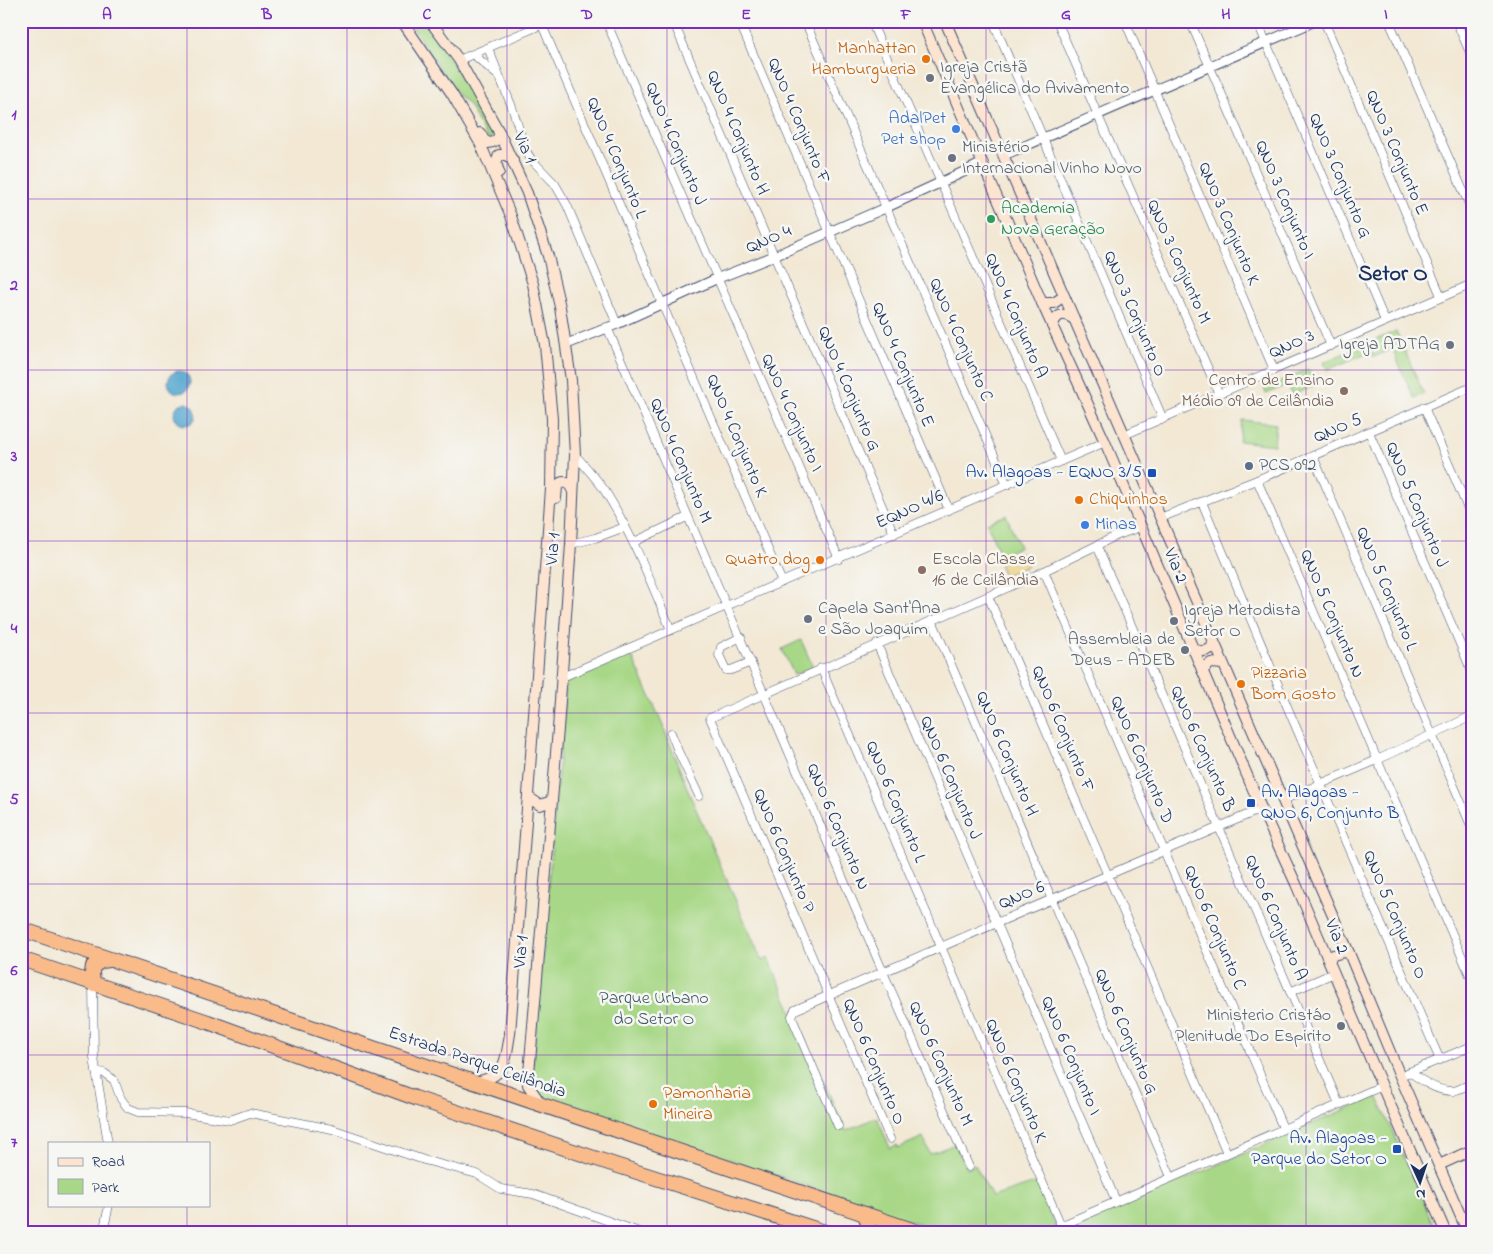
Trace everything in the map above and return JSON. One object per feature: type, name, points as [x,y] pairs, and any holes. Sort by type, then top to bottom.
[{"type":"highway","name":"Estrada Parque Ceilândia","points":[[21,930],[922,1233]]},
{"type":"highway","points":[[21,959],[208,1022],[415,1098],[610,1164],[809,1229],[828,1233]]},
{"type":"highway","points":[[93,984],[93,966],[102,961],[109,960]]},
{"type":"highway","points":[[865,1214],[868,1224],[867,1233]]},
{"type":"main road","name":"Via 1","points":[[402,21],[452,94],[480,143],[511,216],[533,284],[546,354],[552,420],[551,489],[547,549],[510,1034],[504,1066],[496,1075],[475,1082]]},
{"type":"main road","name":"Via 1","points":[[430,21],[459,60],[499,132],[527,194],[548,256],[567,344],[571,380],[575,455],[571,544],[528,1085],[541,1104]]},
{"type":"main road","name":"Via 2","points":[[922,21],[1042,303],[1105,442],[1261,809],[1322,943],[1446,1233]]},
{"type":"main road","name":"Via 2","points":[[945,21],[1004,155],[1072,318],[1283,800],[1468,1233]]},
{"type":"main road","points":[[452,94],[467,108],[484,140],[488,143],[496,141],[499,132]]},
{"type":"main road","points":[[511,216],[512,202],[496,162],[502,154],[512,160]]},
{"type":"main road","points":[[1042,303],[1054,303],[1064,296]]},
{"type":"main road","points":[[1052,326],[1056,317],[1060,314],[1068,315],[1072,318]]},
{"type":"main road","points":[[547,549],[554,536],[557,486],[561,482],[567,482],[574,493]]},
{"type":"main road","points":[[1193,648],[1199,652],[1205,652],[1212,648],[1213,641]]},
{"type":"main road","points":[[1202,670],[1211,663],[1223,664]]},
{"type":"main road","points":[[528,797],[540,805],[552,800]]},
{"type":"main road","points":[[1322,943],[1333,942],[1341,936]]},
{"type":"main road","points":[[1329,961],[1333,955],[1349,953]]},
{"type":"main road","points":[[1439,1165],[1472,1150]]},
{"type":"main road","points":[[1435,1207],[1440,1210],[1446,1210],[1450,1207],[1453,1199]]},
{"type":"street","name":"QNO 4 Conjunto J","points":[[606,21],[716,279]]},
{"type":"street","name":"QNO 4 Conjunto H","points":[[673,21],[774,256]]},
{"type":"street","name":"QNO 4 Conjunto F","points":[[739,21],[829,232]]},
{"type":"street","name":"QNO 4 Conjunto C","points":[[805,21],[1007,485]]},
{"type":"street","name":"QNO 4 Conjunto A","points":[[872,21],[1061,461]]},
{"type":"street","name":"QNO 3 Conjunto O","points":[[992,21],[1163,418]]},
{"type":"street","name":"QNO 3 Conjunto M","points":[[1057,21],[1220,394]]},
{"type":"street","name":"QNO 3 Conjunto K","points":[[1125,21],[1274,370]]},
{"type":"street","name":"QNO 3 Conjunto I","points":[[1190,21],[1331,346]]},
{"type":"street","name":"QNO 3 Conjunto G","points":[[1256,21],[1385,321]]},
{"type":"street","points":[[1004,155],[1210,66],[1266,44],[1315,21]]},
{"type":"street","name":"QNO 3 Conjunto E","points":[[1324,21],[1441,296]]},
{"type":"street","points":[[1390,21],[1472,211]]},
{"type":"street","points":[[1456,21],[1472,57]]},
{"type":"street","points":[[459,60],[488,48],[529,25],[546,23]]},
{"type":"street","name":"QNO 4 Conjunto L","points":[[546,23],[663,303]]},
{"type":"street","points":[[488,48],[512,107],[526,151],[531,159],[555,184],[567,206],[617,324]]},
{"type":"street","points":[[474,54],[499,77]]},
{"type":"street","name":"QNO 4","points":[[567,344],[885,208],[983,162]]},
{"type":"street","name":"QNO 4 Conjunto E","points":[[829,232],[949,510]]},
{"type":"street","name":"QNO 4 Conjunto G","points":[[774,256],[894,534]]},
{"type":"street","name":"QNO 4 Conjunto I","points":[[716,279],[839,558]]},
{"type":"street","name":"QNO 3","points":[[1124,435],[1472,284]]},
{"type":"street","name":"QNO 4 Conjunto K","points":[[663,303],[782,582]]},
{"type":"street","name":"QNO 4 Conjunto M","points":[[607,327],[728,606]]},
{"type":"street","name":"QNO 5","points":[[1160,518],[1257,480],[1472,387]]},
{"type":"street","points":[[1424,407],[1472,518]]},
{"type":"street","name":"QNO 5 Conjunto J","points":[[1368,432],[1472,672]]},
{"type":"street","name":"EQNO 4/6","points":[[560,678],[1105,442]]},
{"type":"street","points":[[575,455],[605,491],[634,542],[671,630]]},
{"type":"street","name":"QNO 5 Conjunto L","points":[[1313,456],[1472,828]]},
{"type":"street","name":"QNO 5 Conjunto N","points":[[1257,480],[1472,980]]},
{"type":"street","name":"QNO 5 Conjunto O","points":[[1202,502],[1289,711],[1440,1060]]},
{"type":"street","points":[[634,542],[688,517]]},
{"type":"street","points":[[571,544],[625,527]]},
{"type":"street","points":[[728,606],[764,694],[1140,527]]},
{"type":"street","name":"QNO 6 Conjunto B","points":[[1097,546],[1219,827]]},
{"type":"street","name":"QNO 6 Conjunto D","points":[[1044,571],[1164,851]]},
{"type":"street","name":"QNO 6 Conjunto F","points":[[988,596],[1227,1153]]},
{"type":"street","name":"QNO 6 Conjunto H","points":[[932,620],[1052,899]]},
{"type":"street","points":[[741,638],[720,647],[718,655],[726,670],[752,662]]},
{"type":"street","name":"QNO 6 Conjunto J","points":[[877,644],[996,923]]},
{"type":"street","name":"QNO 6 Conjunto L","points":[[821,668],[941,948]]},
{"type":"street","name":"QNO 6 Conjunto P","points":[[764,694],[710,718],[828,996]]},
{"type":"street","name":"QNO 6 Conjunto N","points":[[764,694],[883,972]]},
{"type":"street","points":[[1283,800],[1377,760],[1472,716]]},
{"type":"street","points":[[671,733],[700,796]]},
{"type":"street","name":"QNO 6","points":[[838,1126],[793,1020],[792,1016],[795,1010],[1261,809]]},
{"type":"street","name":"QNO 6 Conjunto A","points":[[1219,827],[1339,1104]]},
{"type":"street","name":"QNO 6 Conjunto C","points":[[1164,851],[1283,1128]]},
{"type":"street","name":"QNO 6 Conjunto G","points":[[1052,899],[1171,1177]]},
{"type":"street","name":"QNO 6 Conjunto I","points":[[996,923],[1116,1201]]},
{"type":"street","name":"QNO 6 Conjunto K","points":[[941,948],[1058,1220],[1062,1224],[1066,1224],[1116,1201]]},
{"type":"street","name":"QNO 6 Conjunto M","points":[[883,972],[970,1167]]},
{"type":"street","points":[[1290,992],[1334,973]]},
{"type":"street","points":[[93,984],[96,1071],[108,1142]]},
{"type":"street","name":"QNO 6 Conjunto O","points":[[828,996],[890,1139]]},
{"type":"street","points":[[1400,1076],[1472,1046]]},
{"type":"street","points":[[96,1071],[114,1080],[121,1100],[128,1108],[138,1112],[185,1113],[230,1120],[250,1113],[332,1129],[424,1160],[477,1174],[501,1189],[533,1194],[642,1233]]},
{"type":"street","points":[[1410,1072],[1441,1090],[1454,1091],[1472,1083]]},
{"type":"street","points":[[1116,1201],[1382,1086]]},
{"type":"street","points":[[103,1233],[109,1206]]},
{"type":"green space","points":[[408,21],[424,21],[434,35],[487,120],[495,135],[492,139],[486,137],[469,105],[457,94]]},
{"type":"green space","points":[[1396,331],[1424,394],[1414,398],[1392,349],[1374,357],[1371,351],[1327,370],[1324,362]]},
{"type":"green space","points":[[1308,369],[1316,385],[1292,395],[1287,385],[1266,394],[1264,388]]},
{"type":"green space","points":[[1242,420],[1276,424],[1274,445],[1239,441]]},
{"type":"green space","points":[[1006,515],[1020,547],[1000,555],[987,523]]},
{"type":"green space","points":[[801,640],[813,667],[794,675],[782,649]]},
{"type":"green space","name":"Parque Urbano do Setor O","points":[[625,655],[630,655],[633,658],[762,961],[768,958],[846,1131],[877,1117],[890,1148],[897,1145],[898,1148],[923,1137],[930,1154],[955,1144],[967,1168],[975,1165],[992,1197],[1038,1182],[1058,1233],[946,1233],[539,1095],[531,1084],[566,681]]},
{"type":"green space","points":[[1376,1096],[1437,1233],[1062,1233]]},
{"type":"sand","points":[[1022,553],[1028,566],[1004,576],[999,563]]},
{"type":"water","points":[[179,371],[187,374],[190,382],[187,390],[179,393],[171,390],[168,382],[171,374]]},
{"type":"water","points":[[185,403],[193,406],[196,414],[193,422],[185,425],[177,422],[174,414],[177,406]]},
{"type":"place","name":"Manhattan Hamburgueria","points":[[926,59]]},
{"type":"place","name":"Igreja Cristã Evangélica do Avivamento","points":[[930,78]]},
{"type":"place","name":"AdalPet Pet shop","points":[[956,129]]},
{"type":"place","name":"Ministério Internacional Vinho Novo","points":[[952,158]]},
{"type":"place","name":"Academia Nova Geração","points":[[991,219]]},
{"type":"place","name":"Igreja ADTAG","points":[[1450,345]]},
{"type":"place","name":"Centro de Ensino Médio 09 de Ceilândia","points":[[1344,391]]},
{"type":"place","name":"PCS 092","points":[[1249,466]]},
{"type":"place","name":"Av. Alagoas - EQNO 3/5","points":[[1152,473]]},
{"type":"place","name":"Chiquinhos","points":[[1079,500]]},
{"type":"place","name":"Minas","points":[[1085,525]]},
{"type":"place","name":"Quatro dog","points":[[820,560]]},
{"type":"place","name":"Escola Classe 16 de Ceilândia","points":[[922,570]]},
{"type":"place","name":"Capela Sant'Ana e São Joaquim","points":[[808,619]]},
{"type":"place","name":"Igreja Metodista Setor O","points":[[1174,621]]},
{"type":"place","name":"Assembleia de Deus - ADEB","points":[[1185,650]]},
{"type":"place","name":"Pizzaria Bom Gosto","points":[[1241,684]]},
{"type":"place","name":"Av. Alagoas - QNO 6, Conjunto B","points":[[1251,803]]},
{"type":"place","name":"Ministerio Cristáo Plenitude Do Espirito","points":[[1341,1026]]},
{"type":"place","name":"Pamonharia Mineira","points":[[653,1104]]},
{"type":"place","name":"Av. Alagoas - Parque do Setor O","points":[[1397,1149]]},
{"type":"district","name":"Setor O","points":[[1393,275]]}]
